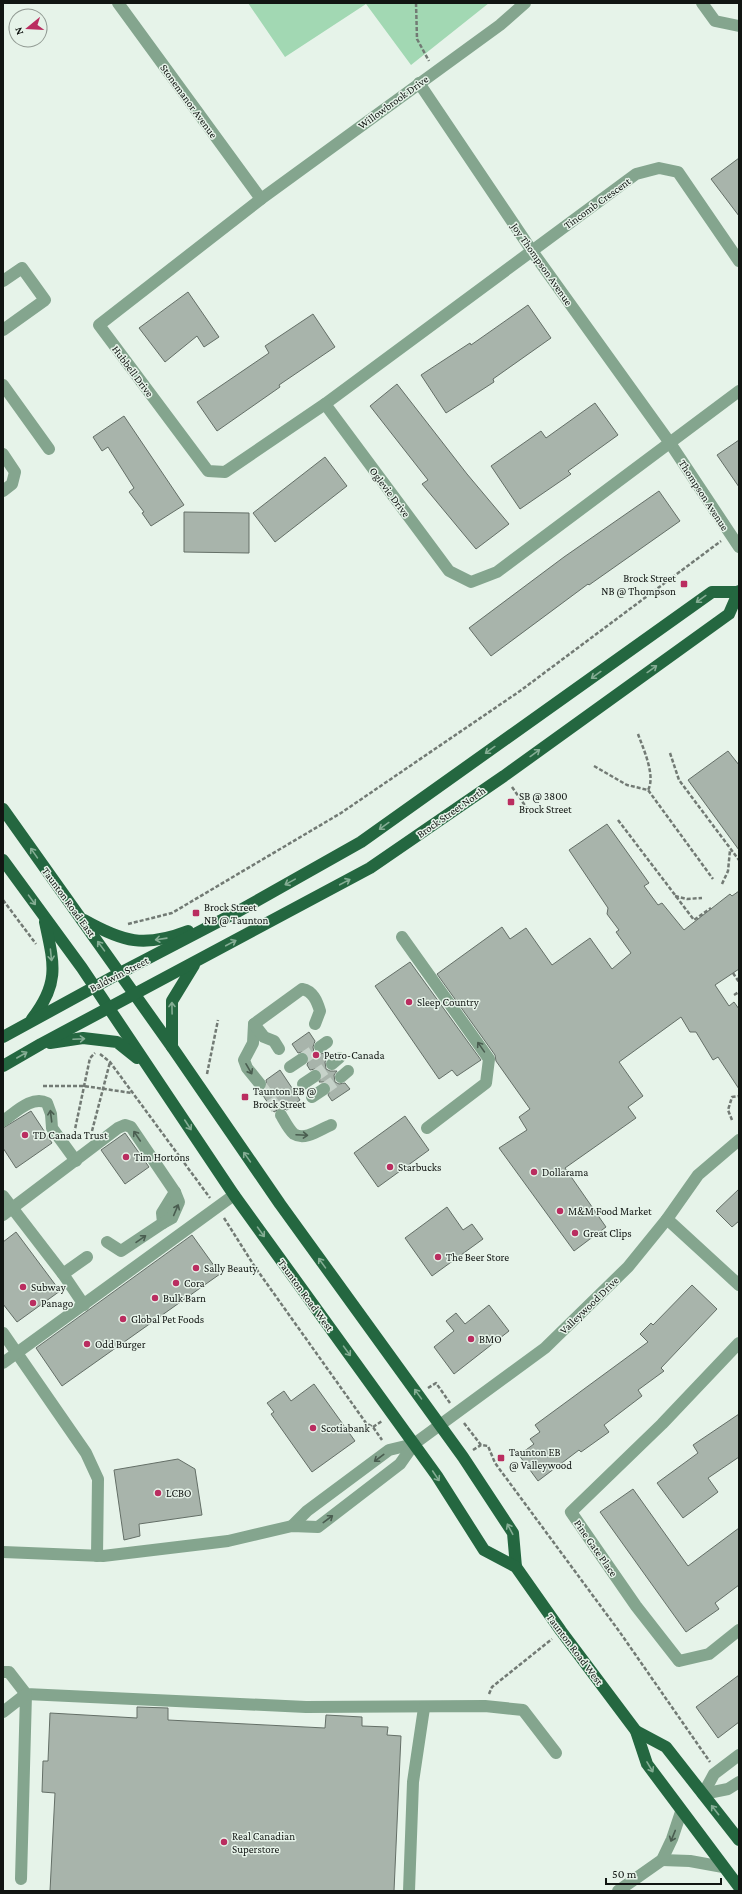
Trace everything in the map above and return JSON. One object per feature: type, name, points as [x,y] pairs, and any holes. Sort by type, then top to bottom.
[{"type":"main road","name":"Brock Street North","points":[[135,995],[370,868],[504,776],[729,614],[738,591],[712,592],[361,842],[237,912]]},
{"type":"main road","name":"Taunton Road East","points":[[3,809],[135,995]]},
{"type":"main road","points":[[5,867],[44,916],[94,986],[108,1010]]},
{"type":"main road","points":[[81,919],[124,939],[146,942],[169,938],[237,912]]},
{"type":"main road","name":"Baldwin Street","points":[[3,1037],[120,972],[237,912]]},
{"type":"main road","points":[[29,1023],[44,1003],[52,979],[50,945],[44,916]]},
{"type":"main road","points":[[172,1047],[172,1001],[196,962]]},
{"type":"main road","points":[[3,1066],[41,1044],[135,995]]},
{"type":"main road","name":"Taunton Road West","points":[[135,995],[280,1204],[419,1394],[513,1533],[516,1567]]},
{"type":"main road","name":"Taunton Road West","points":[[108,1010],[234,1195],[414,1444],[484,1550],[516,1567],[561,1632],[636,1731],[647,1764],[681,1812],[739,1888]]},
{"type":"main road","points":[[41,1044],[83,1038],[116,1042],[145,1064]]},
{"type":"main road","name":"Taunton Road West","points":[[636,1731],[666,1747],[739,1840]]},
{"type":"street","name":"Stonemanor Avenue","points":[[118,3],[261,199]]},
{"type":"street","name":"Willowbrook Drive","points":[[261,199],[500,25],[525,3]]},
{"type":"street","points":[[702,3],[715,21],[739,26]]},
{"type":"street","name":"Joy Thompson Avenue","points":[[419,83],[532,251],[670,443]]},
{"type":"street","name":"Tincomb Crescent","points":[[532,251],[636,174],[659,168],[678,172],[739,262]]},
{"type":"street","name":"Hubbell Drive","points":[[261,199],[99,325],[208,471],[225,472],[324,404]]},
{"type":"street","points":[[324,404],[532,251]]},
{"type":"street","points":[[3,281],[22,268],[45,300],[3,330]]},
{"type":"street","points":[[3,385],[48,449]]},
{"type":"street","points":[[670,443],[739,391]]},
{"type":"street","name":"Oglevie Drive","points":[[324,404],[449,572],[471,582],[497,572],[670,443]]},
{"type":"street","name":"Thompson Avenue","points":[[670,443],[739,547]]},
{"type":"street","points":[[3,454],[15,472],[12,484],[3,491]]},
{"type":"street","points":[[402,937],[489,1059],[486,1084],[427,1128]]},
{"type":"street","points":[[254,1024],[302,989],[307,990],[316,999],[320,1011],[315,1024]]},
{"type":"street","points":[[254,1024],[264,1037],[274,1041],[280,1049]]},
{"type":"street","points":[[254,1024],[253,1043],[244,1060],[247,1068],[260,1084]]},
{"type":"street","points":[[290,1067],[302,1059]]},
{"type":"street","points":[[303,1084],[315,1076]]},
{"type":"street","points":[[312,1097],[324,1089]]},
{"type":"street","points":[[3,1121],[32,1102],[38,1100],[47,1103],[51,1114],[52,1128],[76,1161]]},
{"type":"street","points":[[281,1115],[294,1134],[300,1136],[310,1135],[331,1125]]},
{"type":"street","points":[[8,1211],[118,1128],[125,1125],[131,1127],[175,1192],[162,1213],[163,1224],[121,1251],[107,1242]]},
{"type":"street","name":"Valleywood Drive","points":[[414,1444],[441,1426],[545,1348],[628,1267],[667,1219],[698,1175],[739,1140]]},
{"type":"street","points":[[3,1363],[234,1195]]},
{"type":"street","points":[[3,1196],[8,1211],[63,1274],[84,1305]]},
{"type":"street","points":[[667,1219],[739,1285]]},
{"type":"street","points":[[63,1274],[87,1257]]},
{"type":"street","points":[[3,1333],[86,1453],[98,1478],[97,1556]]},
{"type":"street","name":"Pine Gate Place","points":[[739,1343],[662,1424],[571,1512],[636,1606],[679,1661],[709,1654],[739,1630]]},
{"type":"street","points":[[292,1526],[307,1511],[389,1450],[414,1444]]},
{"type":"street","points":[[3,1552],[97,1556],[228,1541],[292,1526],[318,1527],[400,1464],[414,1444]]},
{"type":"street","points":[[3,1672],[9,1672],[26,1694],[21,1879]]},
{"type":"street","points":[[3,1712],[26,1694],[300,1707],[424,1708],[484,1706],[523,1710],[556,1753]]},
{"type":"street","points":[[409,1891],[413,1782],[424,1708]]},
{"type":"street","points":[[703,1794],[717,1771],[739,1755]]},
{"type":"street","points":[[703,1794],[728,1789],[739,1782]]},
{"type":"street","points":[[618,1891],[662,1860],[672,1838],[681,1812]]},
{"type":"street","points":[[662,1860],[690,1861],[723,1867]]},
{"type":"path","points":[[416,3],[418,39],[435,71]]},
{"type":"path","points":[[122,926],[172,913],[341,813],[520,691],[730,534]]},
{"type":"path","points":[[638,734],[650,768],[651,786],[648,790]]},
{"type":"path","points":[[670,753],[679,780],[739,860]]},
{"type":"path","points":[[594,766],[627,785],[648,790],[713,879]]},
{"type":"path","points":[[504,776],[531,814]]},
{"type":"path","points":[[618,820],[694,920],[711,908]]},
{"type":"path","points":[[722,884],[728,871],[730,849]]},
{"type":"path","points":[[675,896],[687,899],[702,898]]},
{"type":"path","points":[[3,900],[40,949]]},
{"type":"path","points":[[733,974],[739,982]]},
{"type":"path","points":[[734,995],[739,992]]},
{"type":"path","points":[[204,1094],[218,1020]]},
{"type":"path","points":[[73,1137],[90,1058],[97,1050],[110,1062],[218,1208],[255,1267],[366,1423],[373,1427],[389,1450]]},
{"type":"path","points":[[88,1151],[110,1062]]},
{"type":"path","points":[[39,1086],[84,1086],[102,1090],[132,1093]]},
{"type":"path","points":[[732,1120],[728,1110],[732,1097],[739,1096]]},
{"type":"path","points":[[419,1394],[436,1383],[457,1414],[481,1445],[488,1446],[495,1462],[619,1632],[717,1771]]},
{"type":"path","points":[[484,1706],[492,1687],[561,1632]]},
{"type":"green space","points":[[248,3],[489,3],[411,65],[366,4],[285,57]]},
{"type":"building","points":[[739,158],[739,216],[711,179]]},
{"type":"building","points":[[188,292],[219,337],[204,347],[197,336],[165,362],[139,328]]},
{"type":"building","points":[[528,305],[551,338],[493,379],[494,382],[446,413],[421,375],[470,343],[471,345]]},
{"type":"building","points":[[313,314],[335,347],[279,385],[280,387],[217,431],[197,402],[269,353],[265,346]]},
{"type":"building","points":[[397,384],[467,474],[509,524],[476,549],[422,484],[428,480],[370,406]]},
{"type":"building","points":[[595,403],[618,435],[568,471],[571,474],[520,509],[491,466],[541,431],[546,438]]},
{"type":"building","points":[[124,416],[184,505],[151,526],[142,513],[144,512],[129,492],[134,488],[108,447],[102,451],[93,437]]},
{"type":"building","points":[[739,440],[739,487],[717,455]]},
{"type":"building","points":[[325,457],[347,486],[275,542],[253,513]]},
{"type":"building","points":[[659,491],[680,521],[589,585],[588,584],[491,656],[469,628],[564,557]]},
{"type":"building","points":[[184,512],[249,513],[249,553],[184,552]]},
{"type":"building","points":[[728,751],[739,765],[739,850],[688,780]]},
{"type":"building","points":[[607,824],[649,883],[644,886],[658,905],[662,903],[684,930],[730,894],[732,896],[739,891],[739,969],[715,985],[729,1006],[734,1002],[739,1009],[739,1089],[718,1057],[713,1060],[696,1032],[690,1032],[681,1017],[619,1062],[643,1096],[628,1107],[636,1118],[565,1168],[606,1227],[574,1251],[499,1148],[527,1130],[519,1117],[530,1109],[496,1061],[495,1055],[437,974],[502,927],[510,939],[526,928],[552,965],[590,938],[612,969],[631,953],[616,932],[619,930],[607,914],[608,908],[569,850]]},
{"type":"building","points":[[410,962],[481,1060],[457,1076],[452,1070],[439,1079],[375,986]]},
{"type":"building","points":[[309,1032],[315,1041],[313,1047],[314,1052],[320,1054],[324,1053],[327,1058],[325,1062],[326,1069],[330,1071],[337,1071],[334,1075],[335,1082],[339,1084],[345,1083],[350,1089],[332,1101],[328,1095],[331,1089],[330,1085],[324,1082],[319,1082],[322,1076],[321,1072],[315,1069],[310,1070],[307,1065],[309,1059],[308,1055],[302,1052],[298,1053],[292,1044]]},
{"type":"building","points":[[280,1070],[300,1100],[287,1110],[281,1108],[274,1112],[260,1091],[267,1087],[266,1080]]},
{"type":"building","name":"TD Canada Trust","points":[[31,1111],[52,1143],[16,1168],[3,1148],[3,1128]]},
{"type":"building","points":[[405,1116],[429,1150],[378,1187],[354,1153]]},
{"type":"building","name":"Tim Hortons","points":[[125,1133],[149,1167],[125,1184],[101,1150]]},
{"type":"building","points":[[739,1189],[739,1221],[732,1227],[716,1211]]},
{"type":"building","name":"The Beer Store","points":[[447,1207],[463,1230],[472,1224],[483,1239],[432,1276],[405,1238]]},
{"type":"building","points":[[16,1232],[60,1291],[17,1322],[3,1304],[3,1242]]},
{"type":"building","points":[[192,1235],[220,1274],[62,1386],[36,1348]]},
{"type":"building","points":[[692,1285],[717,1309],[661,1368],[664,1371],[638,1390],[642,1396],[604,1425],[609,1432],[581,1452],[579,1450],[538,1481],[519,1455],[534,1444],[530,1439],[540,1432],[535,1425],[648,1342],[640,1334],[651,1323],[653,1325]]},
{"type":"building","name":"BMO","points":[[489,1305],[509,1331],[454,1374],[434,1347],[454,1331],[446,1321],[456,1313],[465,1324]]},
{"type":"building","name":"Scotiabank","points":[[314,1384],[355,1441],[312,1472],[271,1414],[274,1412],[267,1403],[284,1391],[291,1401]]},
{"type":"building","points":[[739,1414],[739,1457],[708,1478],[718,1492],[683,1518],[657,1483],[698,1453],[693,1445]]},
{"type":"building","name":"LCBO","points":[[178,1459],[195,1469],[202,1515],[139,1524],[140,1536],[124,1540],[114,1470]]},
{"type":"building","points":[[633,1489],[688,1566],[739,1528],[739,1585],[715,1603],[719,1609],[686,1632],[600,1512]]},
{"type":"building","points":[[739,1675],[739,1722],[718,1738],[696,1707]]},
{"type":"building","name":"Real Canadian Superstore","points":[[137,1707],[168,1708],[168,1720],[325,1728],[326,1715],[362,1717],[362,1726],[388,1727],[387,1735],[401,1736],[394,1891],[50,1891],[55,1793],[42,1792],[43,1761],[48,1761],[50,1713],[137,1718]]},
{"type":"tunnel","points":[[302,1059],[320,1047]]},
{"type":"tunnel","points":[[315,1076],[332,1064]]},
{"type":"tunnel","points":[[324,1089],[341,1077]]},
{"type":"tunnel","points":[[260,1084],[281,1115]]},
{"type":"place","name":"Brock Street NB @ Thompson","points":[[684,584]]},
{"type":"place","name":"SB @ 3800 Brock Street","points":[[511,802]]},
{"type":"place","name":"Brock Street NB @ Taunton","points":[[196,913]]},
{"type":"place","name":"Sleep Country","points":[[409,1002]]},
{"type":"place","name":"Petro-Canada","points":[[316,1055]]},
{"type":"place","name":"Taunton EB @ Brock Street","points":[[245,1097]]},
{"type":"place","name":"TD Canada Trust","points":[[25,1135]]},
{"type":"place","name":"Tim Hortons","points":[[126,1157]]},
{"type":"place","name":"Starbucks","points":[[390,1167]]},
{"type":"place","name":"Dollarama","points":[[534,1172]]},
{"type":"place","name":"M&M Food Market","points":[[560,1211]]},
{"type":"place","name":"Great Clips","points":[[575,1233]]},
{"type":"place","name":"The Beer Store","points":[[438,1257]]},
{"type":"place","name":"Sally Beauty","points":[[196,1268]]},
{"type":"place","name":"Cora","points":[[176,1283]]},
{"type":"place","name":"Subway","points":[[23,1287]]},
{"type":"place","name":"Bulk Barn","points":[[155,1298]]},
{"type":"place","name":"Panago","points":[[33,1303]]},
{"type":"place","name":"Global Pet Foods","points":[[123,1319]]},
{"type":"place","name":"BMO","points":[[471,1339]]},
{"type":"place","name":"Odd Burger","points":[[87,1344]]},
{"type":"place","name":"Scotiabank","points":[[313,1428]]},
{"type":"place","name":"Taunton EB @ Valleywood","points":[[501,1458]]},
{"type":"place","name":"LCBO","points":[[158,1493]]},
{"type":"place","name":"Real Canadian Superstore","points":[[224,1842]]}]
